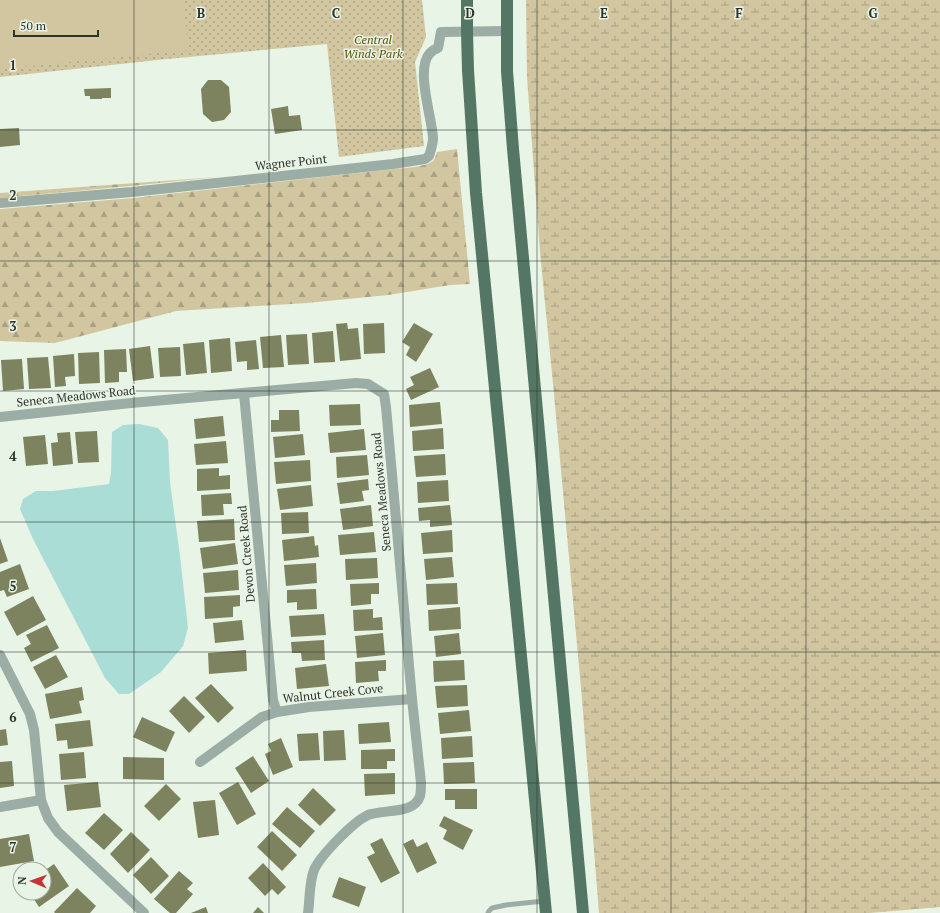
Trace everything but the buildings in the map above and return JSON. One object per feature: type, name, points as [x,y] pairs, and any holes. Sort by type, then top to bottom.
[{"type":"main road","points":[[467,0],[470,111],[477,201],[546,907]]},
{"type":"main road","points":[[507,0],[506,31],[508,87],[517,204],[583,913]]},
{"type":"street","points":[[467,32],[506,31]]},
{"type":"street","name":"Wagner Point","points":[[0,204],[140,191],[393,164],[425,159],[429,156],[433,140],[425,85],[425,63],[429,54],[438,48],[441,32],[467,32]]},
{"type":"street","name":"Seneca Meadows Road","points":[[0,417],[131,403],[356,383],[368,384],[384,394],[388,423],[412,699],[421,783],[420,795],[417,801],[410,807],[368,815],[355,823],[344,833],[321,859],[314,870],[308,913]]},
{"type":"street","name":"Devon Creek Road","points":[[244,394],[273,700],[277,712]]},
{"type":"street","points":[[0,656],[30,714],[34,730],[41,800],[48,818],[58,832],[144,913]]},
{"type":"street","name":"Walnut Creek Cove","points":[[200,762],[262,717],[277,712],[309,707],[412,699]]},
{"type":"street","points":[[0,807],[41,800]]},
{"type":"lane","points":[[488,913],[492,908],[506,905],[546,907]]},
{"type":"green space","name":"Central Winds Park","points":[[0,0],[422,0],[426,37],[415,62],[424,146],[339,157],[327,44],[0,77]]},
{"type":"green space","points":[[0,0],[183,0],[188,50],[0,69]]},
{"type":"green space","points":[[526,0],[940,0],[940,907],[870,913],[599,913],[582,699],[540,252],[527,77]]},
{"type":"green space","points":[[457,149],[470,284],[450,285],[388,295],[307,303],[176,311],[55,343],[0,341],[0,209],[133,198],[415,167],[425,165],[433,161],[437,152]]},
{"type":"green space","points":[[217,177],[131,186],[0,198],[0,193]]},
{"type":"water","points":[[139,424],[158,428],[168,440],[170,482],[188,628],[183,646],[161,672],[129,694],[119,694],[105,678],[33,539],[20,509],[23,499],[36,491],[53,491],[109,484],[111,473],[112,432],[123,425]]}]
